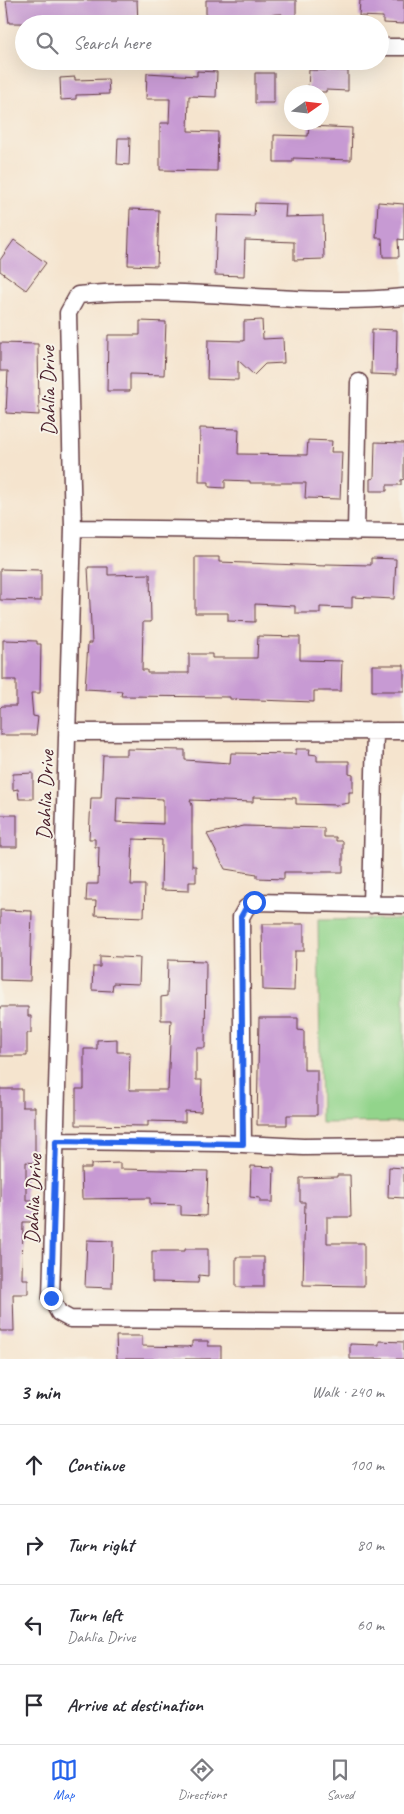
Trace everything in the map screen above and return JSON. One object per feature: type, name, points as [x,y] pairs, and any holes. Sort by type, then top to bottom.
[{"type":"street","points":[[389,47],[404,46]]},
{"type":"street","name":"Dahlia Drive","points":[[404,297],[370,300],[300,300],[114,292],[78,295],[68,313],[73,528],[69,732],[51,1298],[59,1313],[70,1319],[404,1322]]},
{"type":"street","points":[[356,532],[359,382]]},
{"type":"street","points":[[73,528],[404,532]]},
{"type":"street","points":[[371,905],[376,731]]},
{"type":"street","points":[[69,732],[404,731]]},
{"type":"street","points":[[243,1144],[241,917],[246,908],[254,902],[404,906]]},
{"type":"street","points":[[56,1141],[243,1144],[303,1147],[404,1146]]},
{"type":"green space","points":[[404,919],[404,1122],[321,1123],[318,920]]},
{"type":"building","points":[[6,0],[137,0],[138,15],[15,15],[15,23],[9,23]]},
{"type":"building","points":[[206,0],[296,0],[296,15],[206,15]]},
{"type":"building","points":[[360,0],[404,0],[404,24],[389,23],[389,15],[359,15]]},
{"type":"building","points":[[309,70],[348,71],[348,91],[329,90],[329,85],[308,85]]},
{"type":"building","points":[[197,71],[217,72],[216,97],[189,96],[188,131],[218,132],[217,171],[160,170],[160,123],[169,123],[170,99],[146,99],[147,73],[197,76]]},
{"type":"building","points":[[255,73],[274,73],[274,103],[255,103]]},
{"type":"building","points":[[75,77],[75,80],[108,79],[109,94],[76,95],[76,99],[61,100],[60,78]]},
{"type":"building","points":[[329,127],[352,128],[351,160],[293,158],[293,162],[274,162],[274,135],[308,136],[309,130],[329,130]]},
{"type":"building","points":[[118,138],[130,138],[129,165],[117,164]]},
{"type":"building","points":[[378,202],[404,204],[404,240],[398,239],[399,257],[383,257],[382,238],[376,238]]},
{"type":"building","points":[[255,203],[286,204],[285,217],[323,216],[324,259],[294,260],[294,242],[245,240],[244,276],[215,275],[217,215],[254,216]]},
{"type":"building","points":[[130,209],[159,210],[157,266],[128,265]]},
{"type":"building","points":[[14,240],[46,263],[26,290],[0,271],[0,260]]},
{"type":"building","points":[[262,320],[263,339],[283,338],[284,363],[265,364],[254,375],[238,360],[238,380],[207,379],[208,340],[244,341],[244,321]]},
{"type":"building","points":[[140,321],[166,322],[164,375],[130,374],[130,391],[107,391],[108,335],[140,335]]},
{"type":"building","points":[[372,329],[397,330],[396,375],[371,374]]},
{"type":"building","points":[[0,343],[38,344],[39,415],[6,413],[8,371],[0,371]]},
{"type":"building","points":[[200,428],[239,429],[238,454],[307,455],[308,440],[332,441],[331,452],[342,452],[340,499],[305,498],[306,483],[250,483],[250,481],[225,480],[225,488],[209,487],[209,482],[199,482]]},
{"type":"building","points":[[375,442],[404,443],[404,479],[401,480],[401,485],[387,485],[387,491],[370,491],[370,479],[374,478]]},
{"type":"building","points":[[195,557],[219,557],[219,562],[326,566],[326,564],[371,565],[371,558],[396,559],[394,599],[352,597],[352,608],[320,607],[320,613],[295,613],[295,606],[255,604],[255,622],[228,621],[228,613],[195,613]]},
{"type":"building","points":[[88,567],[108,567],[108,575],[150,574],[151,622],[143,622],[142,670],[147,670],[147,673],[189,673],[189,654],[212,654],[212,658],[257,658],[258,636],[300,637],[300,660],[342,661],[341,691],[314,691],[314,702],[230,699],[230,697],[121,696],[122,691],[85,689],[88,643],[92,643]]},
{"type":"building","points":[[0,569],[41,570],[41,601],[0,600]]},
{"type":"building","points":[[3,640],[37,641],[37,644],[41,644],[40,693],[31,693],[33,716],[38,717],[36,735],[0,735],[0,708],[2,706],[16,706],[16,680],[3,680]]},
{"type":"building","points":[[372,665],[404,665],[404,691],[372,691]]},
{"type":"building","points":[[127,749],[185,750],[185,760],[230,763],[231,753],[296,754],[296,749],[310,749],[309,754],[317,755],[317,761],[349,761],[349,774],[353,775],[353,792],[349,792],[349,803],[337,805],[296,804],[296,798],[253,797],[253,802],[190,800],[192,805],[192,866],[196,866],[196,882],[189,882],[189,891],[161,890],[162,840],[133,839],[131,885],[145,885],[144,917],[95,915],[96,901],[86,901],[87,884],[98,884],[99,847],[95,847],[95,839],[89,839],[91,798],[101,798],[103,755],[127,755]],"holes":[[[117,797],[163,799],[163,824],[116,822]]]},
{"type":"building","points":[[33,773],[33,799],[19,799],[18,789],[13,790],[13,774]]},
{"type":"building","points":[[0,815],[17,815],[17,847],[0,847]]},
{"type":"building","points":[[244,826],[324,828],[324,837],[336,837],[336,841],[343,841],[343,872],[284,872],[284,879],[257,878],[257,874],[225,869],[207,834]]},
{"type":"building","points":[[0,910],[32,911],[30,981],[0,980]]},
{"type":"building","points":[[262,924],[304,924],[304,951],[295,951],[294,991],[263,990]]},
{"type":"building","points":[[100,956],[140,958],[139,984],[113,983],[112,991],[92,990],[93,967],[100,967]]},
{"type":"building","points":[[168,960],[206,961],[205,1048],[196,1048],[196,1080],[202,1080],[201,1112],[185,1111],[185,1122],[148,1121],[148,1126],[76,1125],[76,1089],[84,1089],[84,1049],[97,1049],[97,1040],[117,1039],[117,1052],[130,1052],[129,1090],[168,1090],[171,1020],[161,1020],[161,997],[167,996]]},
{"type":"building","points":[[0,1007],[28,1007],[28,1016],[31,1016],[31,1033],[27,1033],[27,1056],[0,1056]]},
{"type":"building","points":[[259,1018],[298,1018],[298,1030],[304,1031],[304,1070],[317,1070],[317,1115],[287,1115],[287,1125],[257,1125]]},
{"type":"building","points":[[0,1089],[22,1089],[22,1107],[35,1107],[35,1163],[26,1162],[26,1200],[35,1200],[35,1222],[23,1222],[22,1279],[28,1279],[28,1294],[13,1294],[14,1331],[0,1331]]},
{"type":"building","points":[[120,1163],[120,1169],[208,1171],[206,1216],[181,1215],[181,1205],[150,1204],[150,1198],[82,1199],[81,1168],[91,1168],[91,1164]]},
{"type":"building","points":[[251,1166],[274,1167],[273,1202],[260,1202],[260,1198],[250,1197]]},
{"type":"building","points":[[389,1167],[404,1168],[404,1198],[388,1197]]},
{"type":"building","points":[[337,1175],[350,1175],[351,1217],[327,1217],[327,1243],[364,1243],[364,1286],[303,1285],[305,1202],[300,1202],[300,1178],[337,1177]]},
{"type":"building","points":[[87,1240],[113,1241],[112,1288],[85,1287]]},
{"type":"building","points":[[185,1249],[208,1249],[208,1276],[199,1275],[198,1283],[152,1282],[152,1251],[185,1251]]},
{"type":"building","points":[[236,1257],[264,1257],[264,1287],[236,1287]]},
{"type":"building","points":[[116,1336],[142,1336],[142,1346],[187,1347],[192,1346],[192,1341],[208,1341],[208,1346],[221,1346],[221,1359],[117,1359]]},
{"type":"building","points":[[379,1341],[404,1342],[404,1359],[350,1359],[350,1344],[379,1345]]},
{"type":"route","points":[[51,1298],[56,1141],[243,1144],[241,917],[246,908],[254,902]]}]
